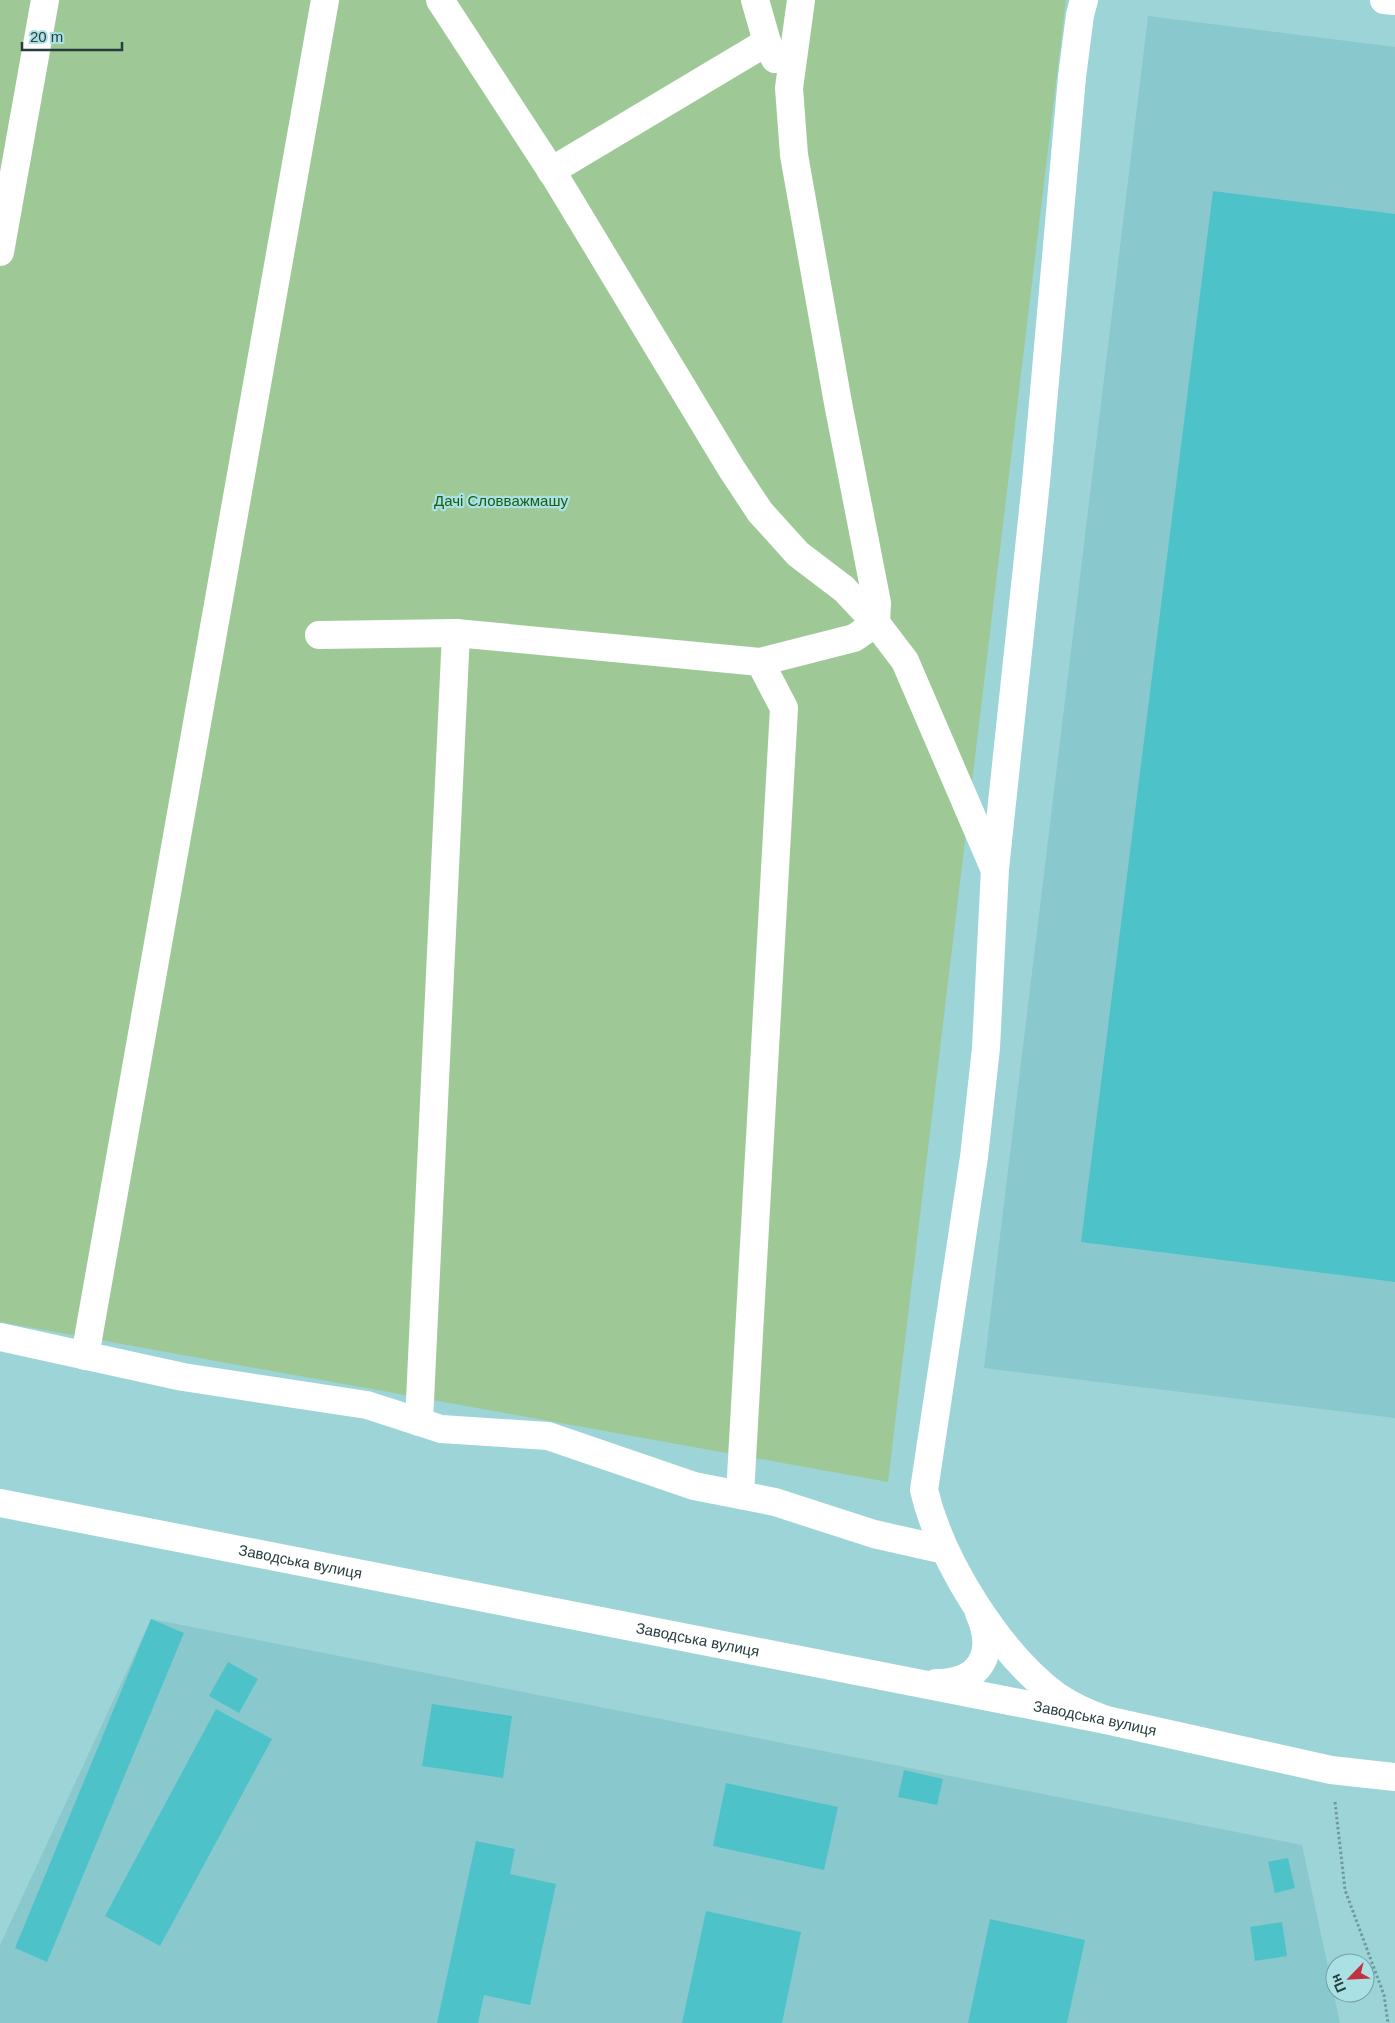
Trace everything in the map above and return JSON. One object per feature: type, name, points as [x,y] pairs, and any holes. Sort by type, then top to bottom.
[{"type":"street","points":[[0,252],[45,0]]},
{"type":"street","points":[[85,1356],[325,0]]},
{"type":"street","points":[[440,0],[551,171],[731,468],[760,512],[798,554],[844,589],[876,622],[905,661],[995,869]]},
{"type":"street","points":[[755,0],[767,42],[789,88]]},
{"type":"street","points":[[319,635],[456,633],[760,662],[854,638],[876,622],[878,603],[838,403],[794,155],[789,88],[801,0]]},
{"type":"street","points":[[903,1680],[939,1683],[953,1682],[965,1678],[975,1672],[982,1664],[986,1652],[986,1637],[981,1618],[970,1594],[945,1550],[929,1511],[924,1490],[975,1147],[986,1048],[995,869],[1036,482],[1072,76],[1080,15],[1084,0]]},
{"type":"street","points":[[1384,0],[1395,1]]},
{"type":"street","points":[[551,171],[767,42]]},
{"type":"street","points":[[419,1422],[456,633]]},
{"type":"street","points":[[740,1495],[784,708],[760,662]]},
{"type":"street","points":[[0,1337],[182,1377],[367,1404],[441,1429],[548,1436],[694,1486],[775,1502],[874,1534],[945,1550]]},
{"type":"street","name":"Заводська вулиця","points":[[0,1503],[1106,1720],[1331,1770],[1395,1778]]},
{"type":"street","points":[[970,1594],[1010,1651],[1034,1676],[1066,1702],[1082,1712],[1106,1720]]},
{"type":"path","points":[[1331,1770],[1345,1890],[1384,1995],[1388,2023]]},
{"type":"shaded area","points":[[1148,16],[1395,47],[1395,1418],[984,1368]]},
{"type":"shaded area","points":[[151,1619],[1302,1845],[1325,1953],[1325,2003],[1336,2003],[1340,2023],[0,2023],[0,1945]]},
{"type":"green space","name":"Дачі Словважмашу","points":[[0,0],[1066,0],[888,1482],[0,1322]]},
{"type":"building","points":[[1213,191],[1395,214],[1395,1282],[1081,1242]]},
{"type":"building","points":[[151,1619],[184,1633],[47,1962],[15,1948]]},
{"type":"building","points":[[228,1662],[258,1679],[239,1713],[209,1696]]},
{"type":"building","points":[[432,1704],[512,1716],[503,1778],[422,1766]]},
{"type":"building","points":[[216,1709],[272,1739],[160,1946],[105,1916]]},
{"type":"building","points":[[904,1770],[943,1779],[937,1805],[898,1797]]},
{"type":"building","points":[[726,1783],[838,1807],[824,1870],[713,1846]]},
{"type":"building","points":[[476,1841],[515,1849],[510,1874],[556,1884],[530,2005],[484,1995],[478,2023],[437,2023]]},
{"type":"building","points":[[1288,1858],[1295,1888],[1275,1893],[1268,1862]]},
{"type":"building","points":[[706,1911],[801,1932],[782,2023],[682,2023]]},
{"type":"building","points":[[990,1919],[1085,1940],[1067,2023],[968,2023]]},
{"type":"building","points":[[1282,1922],[1287,1956],[1255,1961],[1250,1927]]}]
